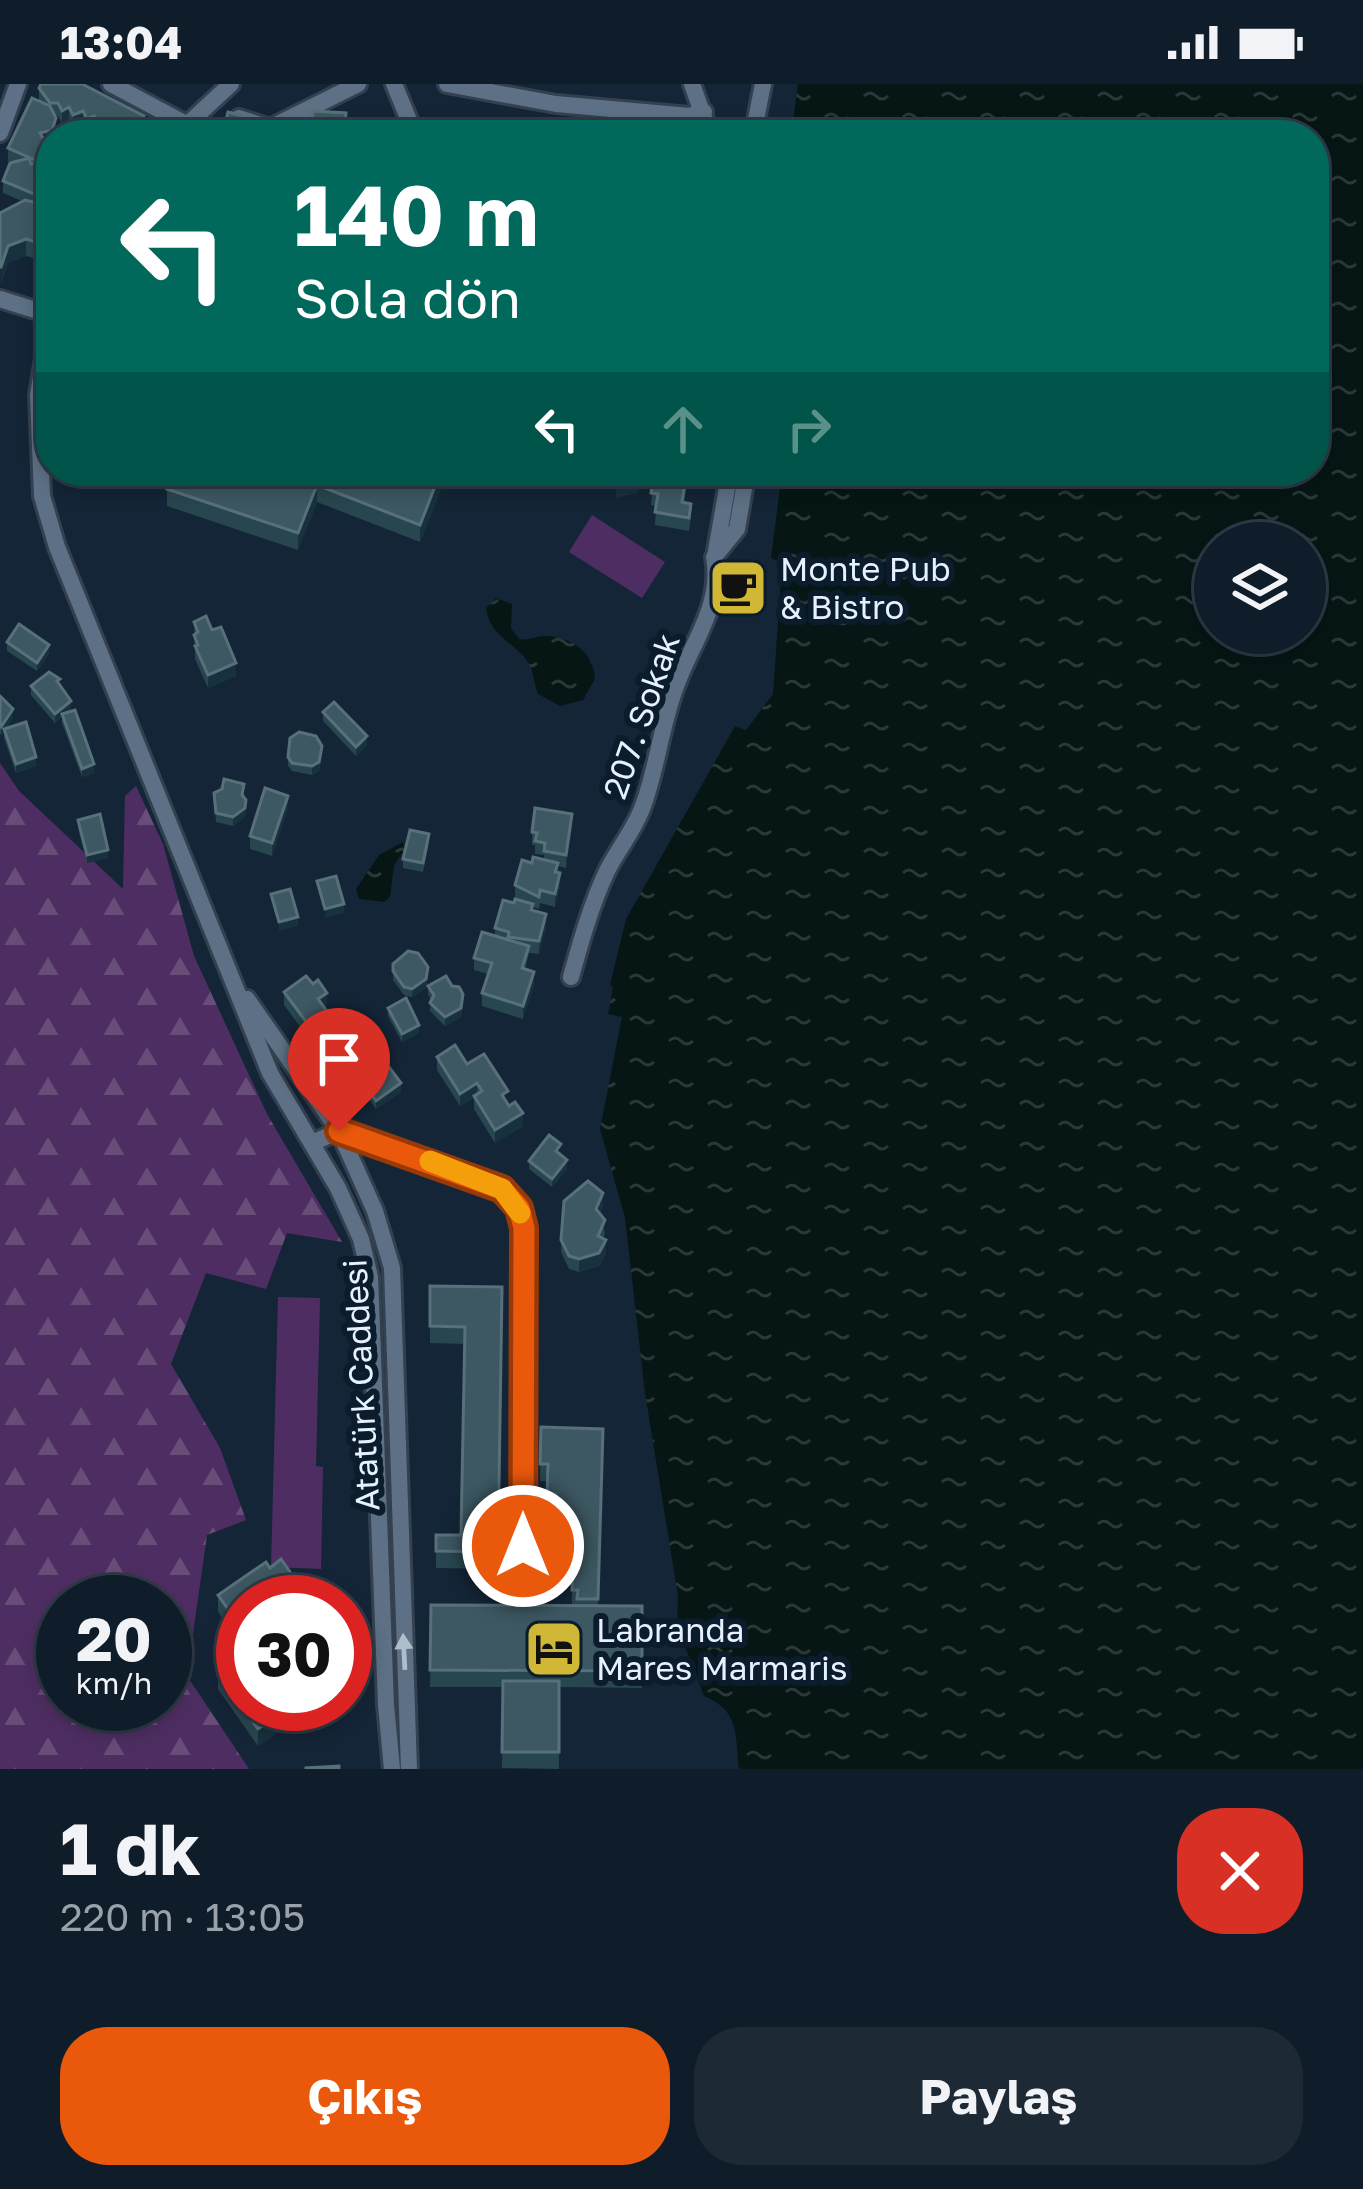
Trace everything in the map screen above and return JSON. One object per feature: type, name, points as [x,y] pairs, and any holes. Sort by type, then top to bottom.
[{"type":"street","points":[[0,133],[18,84]]},
{"type":"street","points":[[111,84],[167,120]]},
{"type":"street","points":[[191,120],[231,84]]},
{"type":"street","points":[[286,120],[358,84]]},
{"type":"street","points":[[394,84],[409,120]]},
{"type":"street","points":[[447,84],[556,104],[689,116],[704,112]]},
{"type":"street","points":[[692,84],[706,120]]},
{"type":"street","points":[[756,120],[763,84]]},
{"type":"street","points":[[230,115],[245,120]]},
{"type":"street","points":[[0,299],[36,311]]},
{"type":"street","name":"Atatürk Caddesi","points":[[42,486],[86,624],[227,971],[270,1072],[338,1188],[361,1239],[370,1277],[392,1769]]},
{"type":"street","points":[[714,557],[727,486]]},
{"type":"street","name":"207. Sokak","points":[[572,977],[583,931],[607,872],[642,811],[674,689],[710,605],[718,576],[714,557],[736,529],[744,486]]},
{"type":"street","name":"Atatürk Caddesi","points":[[227,971],[339,1131],[375,1210],[392,1268],[409,1769]]},
{"type":"street","points":[[311,1143],[339,1131],[502,1189],[519,1208],[524,1228],[524,1593]]},
{"type":"green space","points":[[592,515],[665,562],[642,598],[569,552]]},
{"type":"green space","points":[[0,763],[19,791],[123,889],[125,796],[136,786],[163,844],[194,956],[267,1114],[342,1242],[287,1233],[266,1289],[206,1273],[171,1364],[220,1448],[246,1520],[207,1535],[192,1641],[192,1575],[36,1575],[36,1731],[192,1731],[192,1684],[216,1720],[216,1731],[224,1731],[249,1769],[0,1769]]},
{"type":"green space","points":[[278,1297],[320,1298],[316,1466],[323,1467],[321,1569],[271,1567]]},
{"type":"water","points":[[798,84],[1363,84],[1363,1769],[739,1769],[730,1717],[704,1696],[677,1626],[678,1596],[645,1393],[625,1218],[600,1129],[622,1017],[608,1014],[626,919],[735,726],[746,730],[773,694],[782,563],[771,558],[780,486],[1329,486],[1329,120],[793,120]]},
{"type":"water","points":[[496,598],[512,604],[511,628],[519,639],[557,637],[586,654],[595,679],[583,700],[560,706],[538,694],[529,664],[488,618],[486,608]]},
{"type":"water","points":[[403,842],[390,897],[384,902],[359,899],[356,889],[379,855]]},
{"type":"building","points":[[41,84],[82,84],[144,116],[142,120],[87,119],[83,111],[73,115],[69,107],[62,111],[39,88]]},
{"type":"building","points":[[32,98],[50,106],[55,120],[36,120],[35,160],[8,148]]},
{"type":"building","points":[[313,111],[346,113],[345,120],[312,120]]},
{"type":"building","points":[[228,112],[257,120],[226,120]]},
{"type":"building","points":[[29,158],[31,164],[36,162],[36,195],[3,181],[10,163]]},
{"type":"building","points":[[25,200],[36,203],[36,242],[26,239],[8,246],[1,267],[0,267],[0,213]]},
{"type":"building","points":[[168,486],[317,486],[298,533]]},
{"type":"building","points":[[320,486],[435,486],[420,525]]},
{"type":"building","points":[[652,486],[685,486],[682,502],[691,504],[689,518],[655,512],[658,494],[651,493]]},
{"type":"building","points":[[206,616],[212,630],[221,627],[236,663],[208,675],[194,635],[198,632],[194,622]]},
{"type":"building","points":[[19,624],[49,645],[37,663],[7,642]]},
{"type":"building","points":[[49,672],[60,679],[71,701],[55,714],[31,686]]},
{"type":"building","points":[[0,696],[13,709],[1,727],[0,726]]},
{"type":"building","points":[[334,702],[367,736],[356,747],[323,712]]},
{"type":"building","points":[[75,710],[94,764],[82,769],[62,714]]},
{"type":"building","points":[[26,722],[36,757],[16,764],[4,729]]},
{"type":"building","points":[[299,732],[316,736],[322,746],[319,762],[312,766],[292,763],[288,757],[290,738]]},
{"type":"building","points":[[224,779],[244,784],[245,808],[233,817],[216,813],[214,793],[222,789]]},
{"type":"building","points":[[265,788],[288,796],[272,843],[250,836]]},
{"type":"building","points":[[535,808],[572,814],[566,855],[544,851],[545,843],[535,841]]},
{"type":"building","points":[[100,814],[108,850],[87,855],[78,820]]},
{"type":"building","points":[[410,830],[429,834],[423,863],[403,859]]},
{"type":"building","points":[[533,857],[558,863],[555,894],[540,890],[539,897],[515,885],[522,860],[532,863]]},
{"type":"building","points":[[336,876],[344,904],[325,909],[317,881]]},
{"type":"building","points":[[290,889],[298,917],[279,922],[271,894]]},
{"type":"building","points":[[515,899],[546,914],[539,941],[508,937],[509,932],[495,928],[503,900],[514,903]]},
{"type":"building","points":[[482,932],[529,946],[522,968],[534,972],[523,1006],[482,993],[492,963],[474,958]]},
{"type":"building","points":[[408,951],[418,953],[428,967],[426,979],[412,989],[404,987],[393,971],[393,964]]},
{"type":"building","points":[[306,976],[313,984],[318,980],[327,993],[318,999],[332,1018],[338,1014],[343,1020],[333,1027],[352,1052],[362,1045],[371,1056],[350,1071],[338,1055],[333,1058],[284,992]]},
{"type":"building","points":[[446,976],[463,994],[461,1008],[445,1017],[430,1003],[434,995],[428,986]]},
{"type":"building","points":[[406,998],[419,1025],[402,1034],[388,1008]]},
{"type":"building","points":[[455,1045],[467,1064],[484,1054],[508,1091],[502,1095],[509,1106],[515,1102],[523,1113],[495,1130],[474,1096],[482,1091],[477,1083],[460,1094],[437,1057]]},
{"type":"building","points":[[389,1067],[401,1083],[376,1101],[365,1085]]},
{"type":"building","points":[[549,1135],[561,1144],[556,1151],[567,1160],[552,1179],[529,1161]]},
{"type":"building","points":[[588,1181],[603,1193],[596,1209],[605,1220],[598,1236],[606,1240],[599,1253],[579,1259],[569,1256],[561,1240],[564,1201]]},
{"type":"building","points":[[430,1286],[502,1287],[498,1552],[436,1551],[436,1535],[461,1535],[465,1327],[430,1326]]},
{"type":"building","points":[[541,1427],[603,1429],[598,1599],[577,1599],[578,1590],[572,1590],[573,1558],[563,1558],[563,1527],[554,1526],[555,1494],[547,1494],[548,1464],[540,1464]]},
{"type":"building","points":[[281,1559],[292,1575],[247,1575],[266,1562],[270,1568]]},
{"type":"building","points":[[431,1605],[642,1606],[642,1671],[430,1670]]},
{"type":"building","points":[[503,1681],[559,1681],[559,1752],[502,1752]]},
{"type":"slow traffic","points":[[430,1161],[502,1189],[520,1213]]},
{"type":"place","name":"Monte Pub & Bistro","points":[[738,588]]},
{"type":"place","name":"Labranda Mares Marmaris","points":[[554,1649]]},
{"type":"route","points":[[339,1131],[502,1189],[519,1208],[524,1228],[523,1546]]}]
